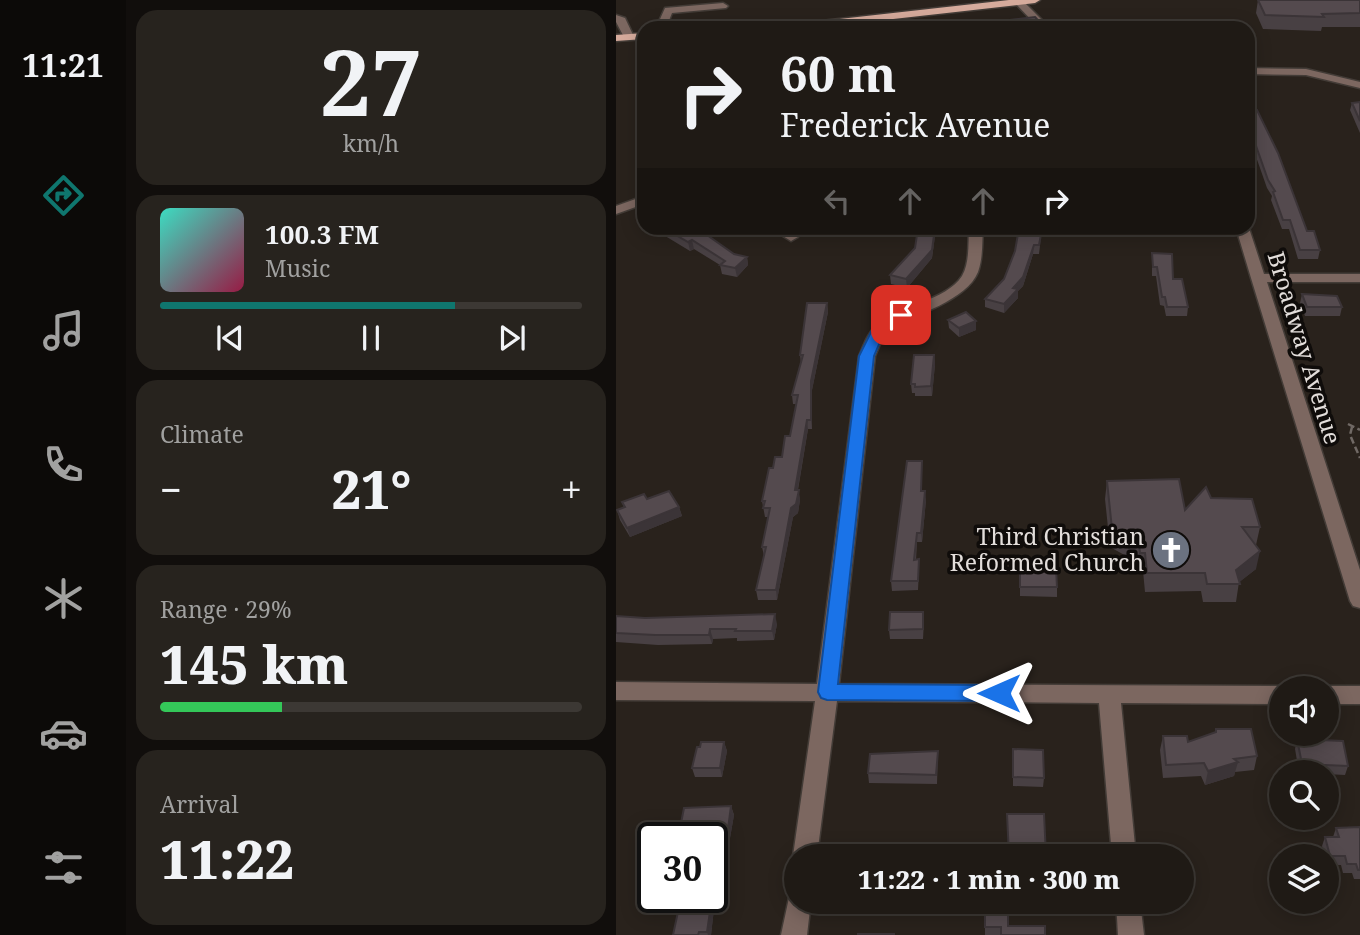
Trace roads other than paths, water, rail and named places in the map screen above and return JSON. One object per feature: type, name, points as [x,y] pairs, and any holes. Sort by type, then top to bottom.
[{"type":"main road","points":[[869,21],[1035,0]]},
{"type":"main road","points":[[616,38],[637,36]]},
{"type":"street","points":[[1018,2],[1038,21]]},
{"type":"street","points":[[676,21],[721,11]]},
{"type":"street","points":[[616,18],[621,20],[629,37]]},
{"type":"street","points":[[1255,71],[1314,73],[1360,85]]},
{"type":"street","points":[[616,210],[637,202]]},
{"type":"street","points":[[807,844],[870,344],[885,325],[966,281],[973,261],[975,235]]},
{"type":"street","name":"Broadway Avenue","points":[[1245,235],[1360,601]]},
{"type":"street","points":[[1258,278],[1360,278]]},
{"type":"street","points":[[616,691],[1269,695]]},
{"type":"street","points":[[1109,694],[1123,844]]},
{"type":"street","points":[[1339,695],[1360,695]]},
{"type":"street","points":[[794,935],[797,914]]},
{"type":"street","points":[[1129,914],[1130,935]]},
{"type":"place","name":"Third Christian Reformed Church","points":[[1171,550]]}]
